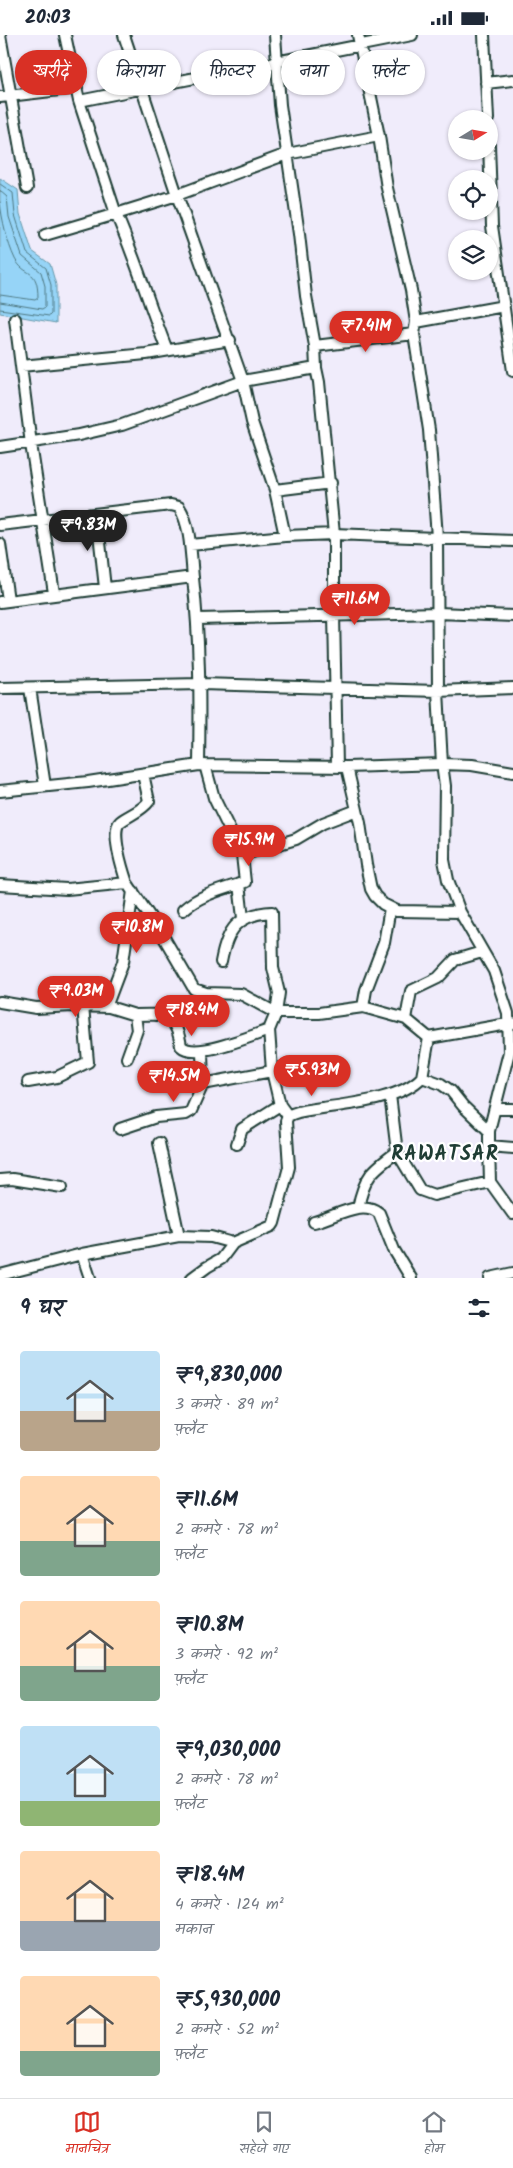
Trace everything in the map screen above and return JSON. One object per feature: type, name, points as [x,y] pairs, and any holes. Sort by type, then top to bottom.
[{"type":"street","points":[[0,35],[27,188]]},
{"type":"street","points":[[65,35],[68,50]]},
{"type":"street","points":[[124,35],[129,50]]},
{"type":"street","points":[[274,35],[278,88],[306,296],[315,346],[316,368],[320,382],[331,483],[334,534],[334,614],[342,766],[357,810],[371,889],[375,896],[397,911],[460,912]]},
{"type":"street","points":[[181,80],[276,61],[359,40],[412,35]]},
{"type":"street","points":[[484,35],[488,110]]},
{"type":"street","points":[[359,40],[379,136],[387,188],[411,290],[416,322],[414,334],[429,430],[437,537],[438,691],[445,786],[444,860],[448,880],[460,912],[498,980],[511,1023],[510,1052],[489,1131],[489,1146],[490,1181],[513,1214]]},
{"type":"street","points":[[486,83],[513,80]]},
{"type":"street","points":[[0,97],[20,95]]},
{"type":"street","points":[[78,95],[116,214],[134,255],[167,350]]},
{"type":"street","points":[[79,101],[107,95]]},
{"type":"street","points":[[142,95],[176,195],[230,340],[243,381],[252,422],[275,490],[285,536]]},
{"type":"street","points":[[45,235],[176,195],[287,154],[379,136]]},
{"type":"street","points":[[490,160],[492,226],[507,300],[513,371]]},
{"type":"street","points":[[416,322],[507,300]]},
{"type":"street","points":[[15,319],[31,444],[54,593]]},
{"type":"street","points":[[315,346],[414,334]]},
{"type":"street","points":[[21,366],[136,355],[230,340]]},
{"type":"street","points":[[0,447],[31,444],[122,425],[243,381],[316,368]]},
{"type":"street","points":[[275,490],[331,483]]},
{"type":"street","points":[[0,525],[176,505],[182,510],[190,545],[198,619],[202,765],[214,798],[242,855],[246,879],[244,882],[208,893],[194,900],[182,910]]},
{"type":"street","points":[[96,515],[105,587]]},
{"type":"street","points":[[190,545],[285,536],[334,534],[513,541]]},
{"type":"street","points":[[0,544],[4,601],[54,593],[193,577]]},
{"type":"street","points":[[198,619],[334,614],[438,613],[513,616]]},
{"type":"street","points":[[0,688],[201,683],[438,691],[513,688]]},
{"type":"street","points":[[30,688],[45,786]]},
{"type":"street","points":[[0,791],[202,765],[342,766],[442,764],[472,765],[513,771]]},
{"type":"street","points":[[143,774],[149,801],[120,822],[116,829],[122,869],[130,887],[171,948],[194,989],[206,993],[241,994],[276,1013],[319,1013],[363,1007],[406,1019],[429,1038],[511,1023]]},
{"type":"street","points":[[242,855],[296,839],[323,823],[357,810]]},
{"type":"street","points":[[239,883],[243,918]]},
{"type":"street","points":[[0,885],[67,889],[130,887]]},
{"type":"street","points":[[106,1007],[123,962],[130,887]]},
{"type":"street","points":[[363,1007],[366,990],[384,943],[390,908]]},
{"type":"street","points":[[221,962],[225,944],[230,933],[243,918],[273,913],[272,968],[279,993],[276,1013],[269,1030],[272,1071],[280,1105],[288,1116]]},
{"type":"street","points":[[406,1019],[411,991],[440,977],[455,960],[482,951]]},
{"type":"street","points":[[0,1002],[36,1008],[106,1007],[135,1015],[168,1017],[178,1031],[182,1048],[188,1051],[202,1051],[269,1030]]},
{"type":"street","points":[[28,1082],[57,1077],[88,1062],[82,1006]]},
{"type":"street","points":[[127,1058],[137,1031],[135,1015]]},
{"type":"street","points":[[288,1116],[303,1111],[390,1095],[418,1082],[425,1070],[429,1038]]},
{"type":"street","points":[[120,1129],[156,1117],[189,1113],[193,1109],[203,1084],[202,1051]]},
{"type":"street","points":[[203,1084],[272,1071]]},
{"type":"street","points":[[422,1077],[441,1084],[452,1091],[463,1106],[489,1131]]},
{"type":"street","points":[[390,1095],[397,1152],[420,1190],[428,1195],[490,1181]]},
{"type":"street","points":[[237,1144],[242,1129],[280,1105]]},
{"type":"street","points":[[496,1109],[513,1109]]},
{"type":"street","points":[[192,1278],[221,1259],[233,1243],[272,1226],[276,1221],[289,1167],[286,1121],[288,1116]]},
{"type":"street","points":[[159,1143],[179,1237]]},
{"type":"street","points":[[489,1146],[513,1147]]},
{"type":"street","points":[[358,1208],[361,1188],[366,1179],[397,1152]]},
{"type":"street","points":[[0,1180],[12,1179],[62,1187]]},
{"type":"street","points":[[314,1223],[358,1208],[372,1208],[379,1213],[394,1250],[411,1278]]},
{"type":"street","points":[[0,1275],[82,1254],[179,1237],[211,1237],[233,1243]]},
{"type":"street","points":[[82,1254],[90,1278]]},
{"type":"street","points":[[490,1278],[513,1273]]},
{"type":"water","points":[[0,178],[18,190],[20,214],[32,251],[50,264],[56,285],[56,323],[0,313]]},
{"type":"district","name":"RAWATSAR","points":[[445,1153]]}]
